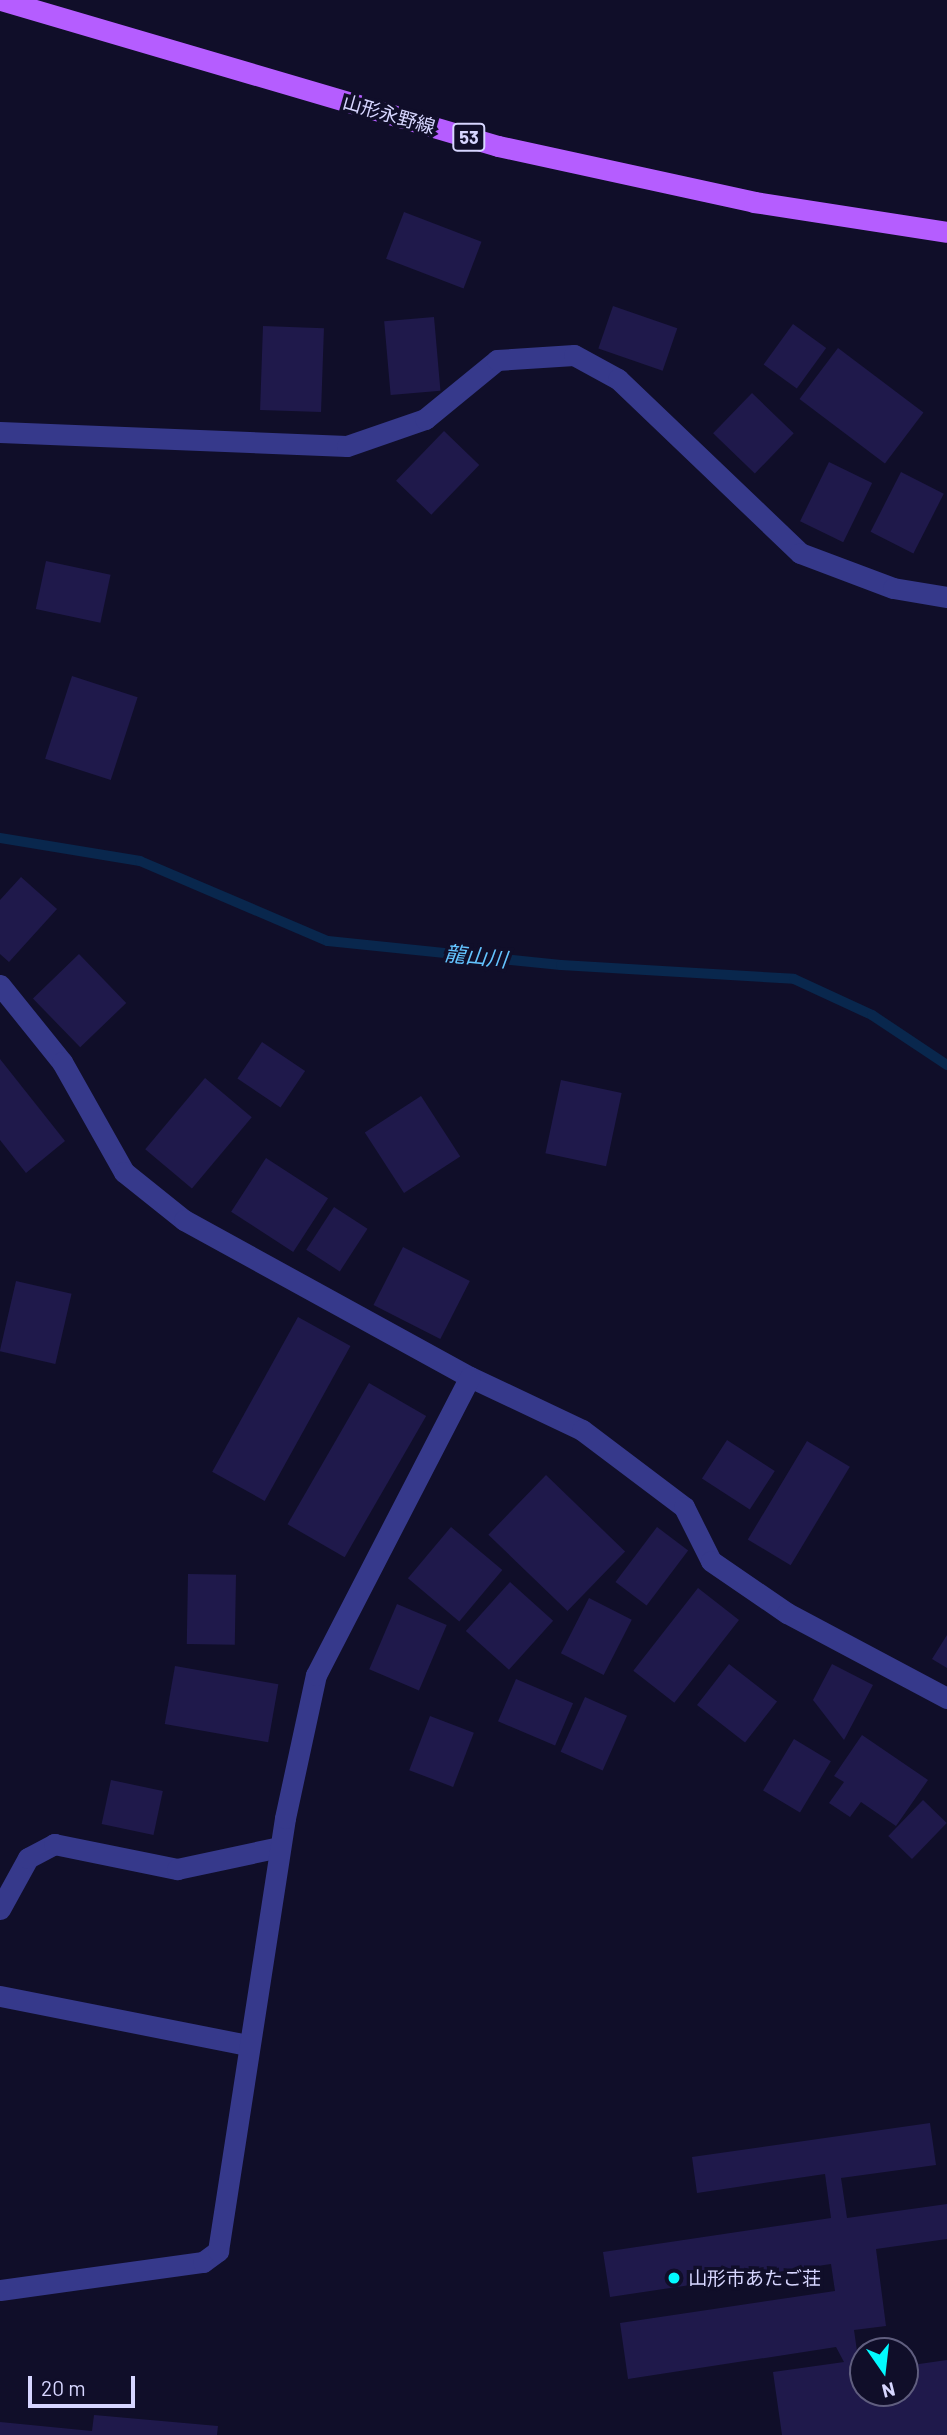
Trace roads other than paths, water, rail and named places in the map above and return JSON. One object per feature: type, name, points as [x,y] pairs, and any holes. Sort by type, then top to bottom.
[{"type":"main road","name":"山形永野線","points":[[1,0],[498,146],[754,202],[947,232]]},
{"type":"lane","points":[[0,432],[347,446],[425,419],[497,360],[574,355],[649,405],[800,553],[893,588],[947,597]]},
{"type":"lane","points":[[0,985],[62,1062],[124,1172],[184,1220],[470,1377],[582,1430],[684,1507],[711,1560],[787,1614],[947,1698]]},
{"type":"lane","points":[[0,2290],[203,2262],[218,2250],[280,1847],[316,1675],[470,1377]]},
{"type":"lane","points":[[0,1909],[28,1858],[54,1844],[177,1869],[280,1847]]},
{"type":"lane","points":[[0,1996],[248,2045]]},
{"type":"waterway","name":"龍山川","points":[[0,838],[140,861],[328,941],[561,965],[794,979],[872,1015],[947,1065]]},
{"type":"place","name":"山形市あたご荘","points":[[674,2278]]}]
